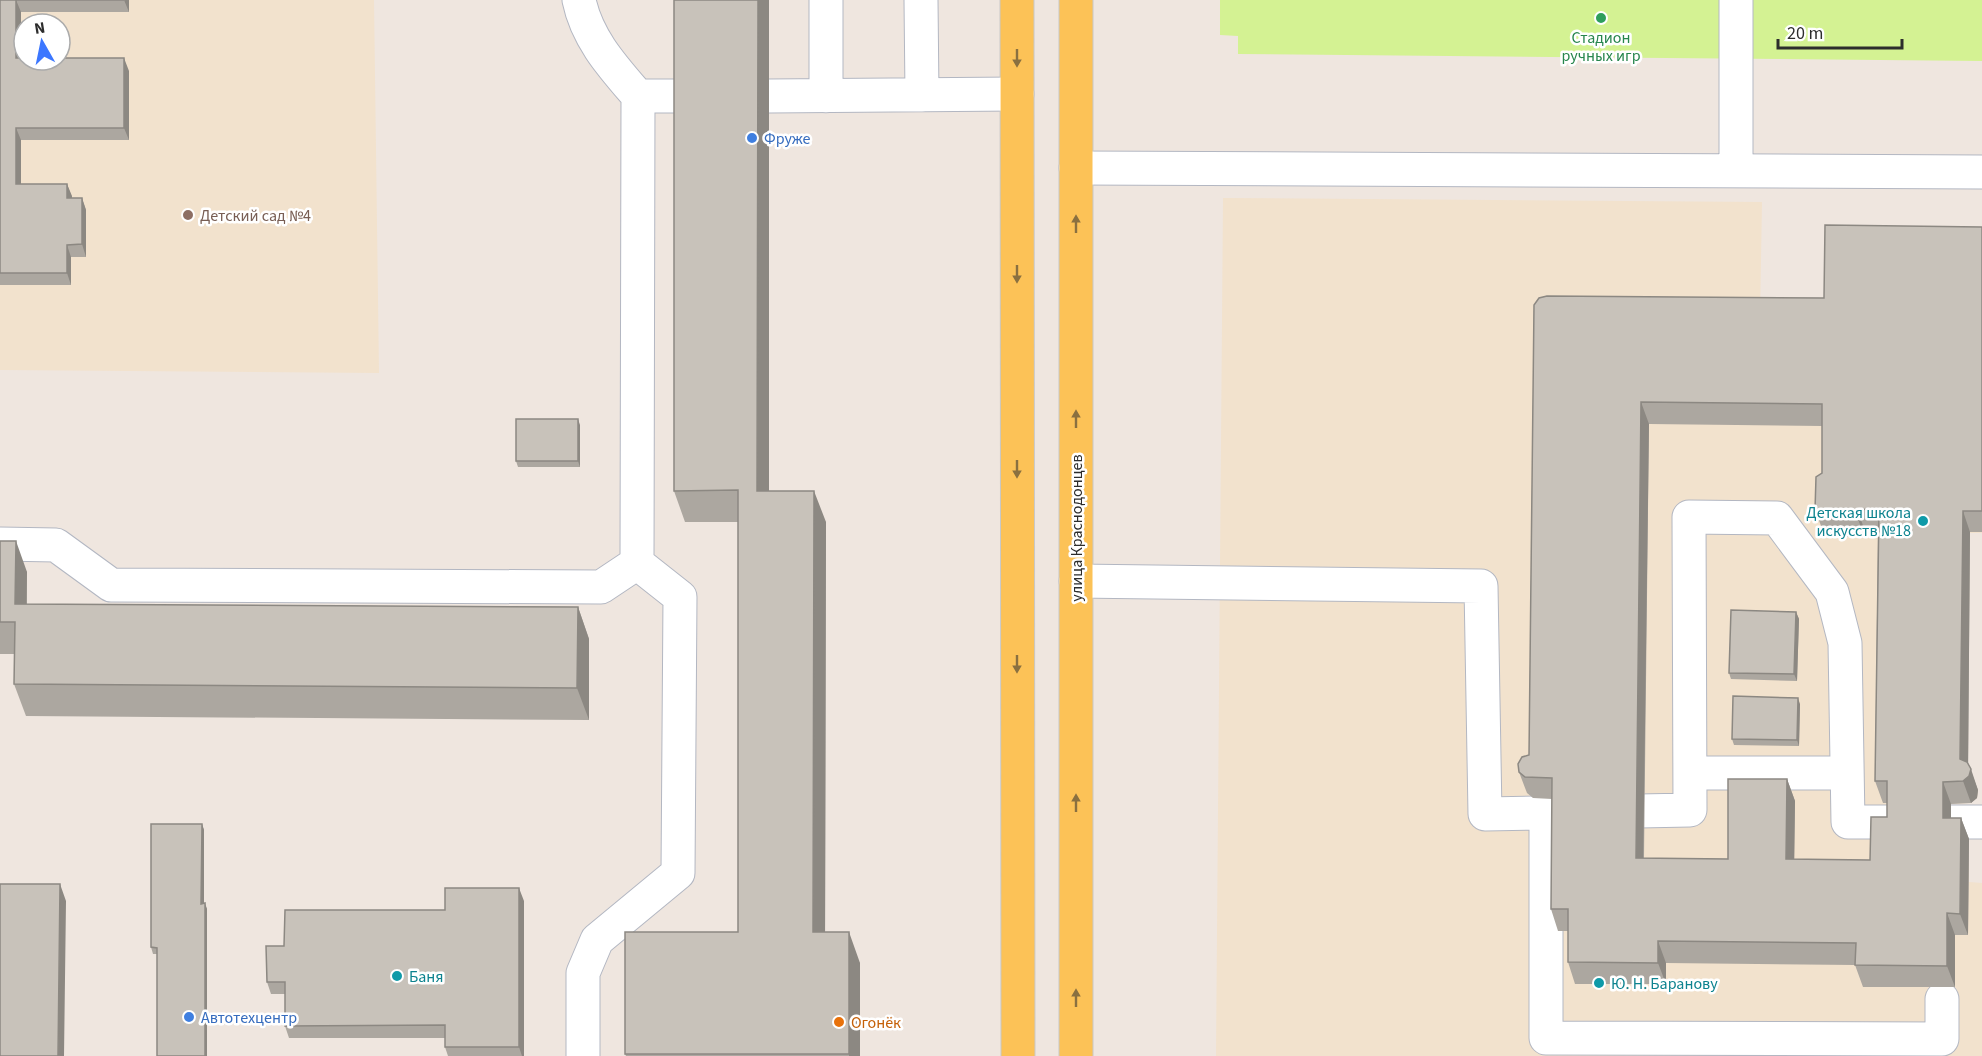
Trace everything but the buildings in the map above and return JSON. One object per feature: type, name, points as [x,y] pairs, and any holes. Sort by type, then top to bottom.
[{"type":"main road","points":[[1017,0],[1018,1056]]},
{"type":"main road","name":"улица Краснодонцев","points":[[1076,0],[1076,1056]]},
{"type":"lane","points":[[579,0],[591,35],[606,58],[638,96],[638,563]]},
{"type":"lane","points":[[826,0],[826,96]]},
{"type":"lane","points":[[921,0],[922,94]]},
{"type":"lane","points":[[1736,0],[1736,171]]},
{"type":"lane","points":[[769,96],[1017,94]]},
{"type":"lane","points":[[638,96],[686,96]]},
{"type":"lane","points":[[1076,168],[1982,172]]},
{"type":"lane","points":[[1076,580],[1481,586],[1485,814],[1690,810],[1689,517],[1777,518],[1832,592],[1845,643],[1848,822],[1982,822]]},
{"type":"lane","points":[[0,544],[56,545],[111,585],[601,587],[638,563]]},
{"type":"lane","points":[[583,1056],[583,974],[597,940],[678,873],[680,597],[638,563]]},
{"type":"lane","points":[[1690,773],[1847,773]]},
{"type":"lane","points":[[1546,813],[1546,1038],[1688,1047],[1850,1048],[1942,1039],[1942,999]]},
{"type":"shaded area","name":"Детский сад №4","points":[[0,0],[374,0],[379,373],[0,370]]},
{"type":"shaded area","points":[[1223,198],[1762,202],[1760,318],[1982,248],[1982,533],[1970,533],[1967,781],[1975,783],[1978,790],[1977,798],[1971,803],[1951,804],[1951,839],[1969,839],[1969,882],[1982,883],[1982,1056],[1216,1056]]},
{"type":"green space","name":"Стадион ручных игр","points":[[1220,0],[1982,0],[1982,61],[1238,54],[1238,36],[1220,35]]},
{"type":"place","name":"Стадион ручных игр","points":[[1601,18]]},
{"type":"place","name":"Фруже","points":[[752,138]]},
{"type":"place","name":"Детский сад №4","points":[[188,215]]},
{"type":"place","name":"Детская школа искусств №18","points":[[1923,521]]},
{"type":"place","name":"Баня","points":[[397,976]]},
{"type":"place","name":"Ю. Н. Баранову","points":[[1599,983]]},
{"type":"place","name":"Автотехцентр","points":[[189,1017]]},
{"type":"place","name":"Огонёк","points":[[839,1022]]}]
